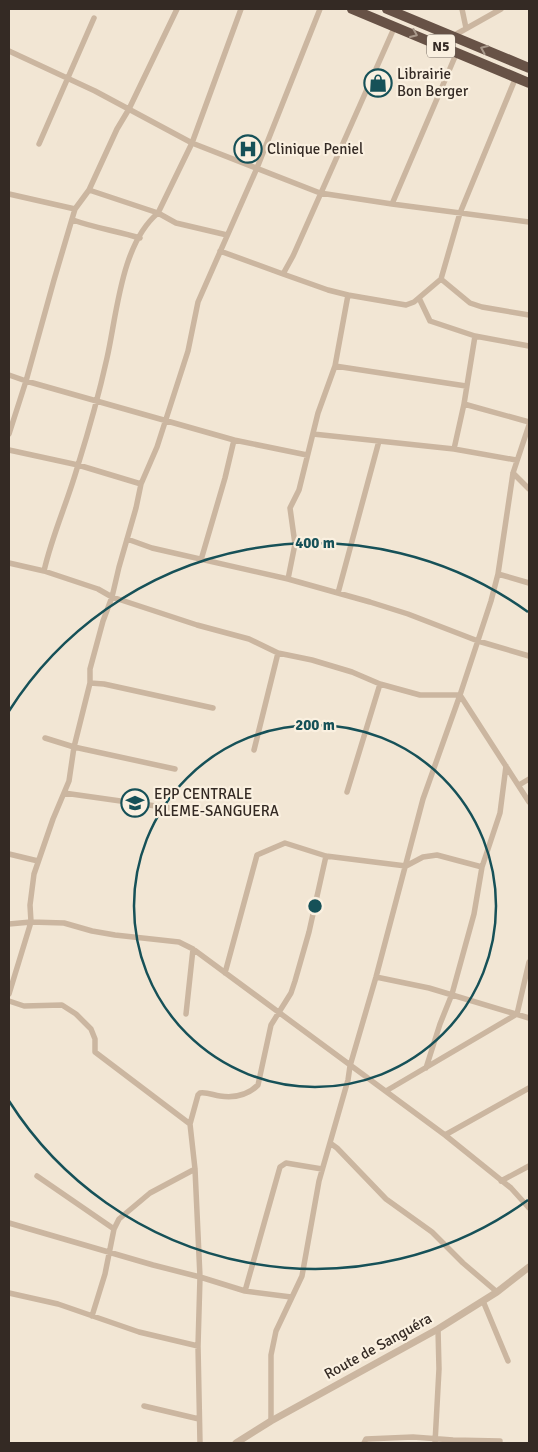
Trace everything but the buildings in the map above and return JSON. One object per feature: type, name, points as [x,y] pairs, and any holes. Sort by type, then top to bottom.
[{"type":"highway","name":"N5","points":[[352,9],[529,83]]},
{"type":"highway","name":"N5","points":[[389,9],[529,68]]},
{"type":"street","points":[[9,434],[76,209],[89,190],[177,9]]},
{"type":"street","points":[[44,571],[78,465],[115,324],[117,302],[127,264],[133,248],[152,218],[158,213],[192,143],[241,9]]},
{"type":"street","points":[[9,994],[31,922],[30,905],[34,874],[53,819],[69,781],[74,747],[90,683],[90,669],[103,621],[112,597],[141,484],[157,447],[188,351],[198,302],[257,168],[320,9]]},
{"type":"street","points":[[462,9],[466,28]]},
{"type":"street","points":[[453,36],[501,9]]},
{"type":"street","points":[[40,144],[94,18]]},
{"type":"street","points":[[283,274],[293,256],[395,26]]},
{"type":"street","points":[[9,51],[129,109],[192,143],[320,193],[529,222]]},
{"type":"street","points":[[392,204],[457,52]]},
{"type":"street","points":[[220,251],[328,290],[406,305],[414,302],[440,279],[460,213],[516,77]]},
{"type":"street","points":[[89,190],[158,213],[176,223],[227,235]]},
{"type":"street","points":[[9,194],[76,209]]},
{"type":"street","points":[[73,220],[95,228],[114,230],[140,238]]},
{"type":"street","points":[[440,279],[470,304],[529,315]]},
{"type":"street","points":[[288,579],[295,544],[290,508],[299,490],[318,413],[335,366],[348,295]]},
{"type":"street","points":[[419,298],[430,320],[475,336],[529,346]]},
{"type":"street","points":[[454,449],[464,404],[475,336]]},
{"type":"street","points":[[335,366],[466,386]]},
{"type":"street","points":[[9,375],[95,402],[234,440],[307,455]]},
{"type":"street","points":[[271,1421],[271,1355],[276,1331],[302,1276],[322,1169],[348,1080],[350,1066],[376,977],[423,799],[478,641],[498,574],[513,473],[529,423],[464,404]]},
{"type":"street","points":[[313,434],[454,449],[516,460]]},
{"type":"street","points":[[201,560],[234,440]]},
{"type":"street","points":[[338,594],[378,441]]},
{"type":"street","points":[[9,450],[78,465],[141,484]]},
{"type":"street","points":[[513,473],[529,489]]},
{"type":"street","points":[[127,539],[152,548],[288,579],[408,614],[478,641],[529,656]]},
{"type":"street","points":[[9,562],[44,571],[98,589],[112,597],[249,639],[278,653],[312,660],[380,684],[420,695],[460,695]]},
{"type":"street","points":[[498,574],[529,582]]},
{"type":"street","points":[[254,750],[278,653]]},
{"type":"street","points":[[90,683],[104,684],[213,708]]},
{"type":"street","points":[[347,792],[380,684]]},
{"type":"street","points":[[460,695],[529,802]]},
{"type":"street","points":[[45,738],[74,747],[176,769]]},
{"type":"street","points":[[426,1068],[452,994],[474,914],[482,867],[500,813],[506,765]]},
{"type":"street","points":[[519,785],[529,779]]},
{"type":"street","points":[[64,792],[177,809]]},
{"type":"street","points":[[225,973],[258,855],[285,844],[326,856],[406,866],[423,857],[437,855],[482,867]]},
{"type":"street","points":[[9,854],[38,861]]},
{"type":"street","points":[[200,1443],[198,1346],[200,1277],[195,1169],[190,1124],[200,1093],[222,1096],[239,1095],[252,1092],[258,1085],[271,1025],[291,993],[295,981],[309,932],[326,856]]},
{"type":"street","points":[[9,924],[31,922],[64,923],[115,935],[179,942],[193,949],[445,1135],[511,1188],[529,1208]]},
{"type":"street","points":[[186,1014],[193,949]]},
{"type":"street","points":[[386,1091],[517,1014],[529,962]]},
{"type":"street","points":[[376,977],[452,994],[529,1018]]},
{"type":"street","points":[[9,1001],[24,1006],[62,1005],[76,1014],[91,1029],[95,1039],[95,1052],[190,1124]]},
{"type":"street","points":[[445,1135],[529,1088]]},
{"type":"street","points":[[330,1143],[386,1199],[432,1232],[463,1263],[497,1292]]},
{"type":"street","points":[[245,1291],[280,1167],[286,1163],[322,1169]]},
{"type":"street","points":[[501,1181],[529,1166]]},
{"type":"street","points":[[92,1316],[110,1252],[114,1229],[119,1219],[150,1193],[195,1169]]},
{"type":"street","points":[[37,1176],[114,1229]]},
{"type":"street","points":[[9,1223],[245,1291],[291,1297]]},
{"type":"street","name":"Route de Sanguéra","points":[[236,1443],[244,1441],[271,1421],[438,1329],[497,1292],[529,1268]]},
{"type":"street","points":[[9,1293],[58,1304],[139,1332],[198,1346]]},
{"type":"street","points":[[483,1301],[508,1362]]},
{"type":"street","points":[[435,1441],[438,1329]]},
{"type":"street","points":[[144,1406],[199,1419]]},
{"type":"street","points":[[364,1443],[366,1439],[413,1436],[435,1441],[500,1441]]},
{"type":"place","name":"Librairie Bon Berger","points":[[378,83]]},
{"type":"place","name":"Clinique Peniel","points":[[248,149]]},
{"type":"place","name":"EPP CENTRALE KLEME-SANGUERA","points":[[135,803]]}]
